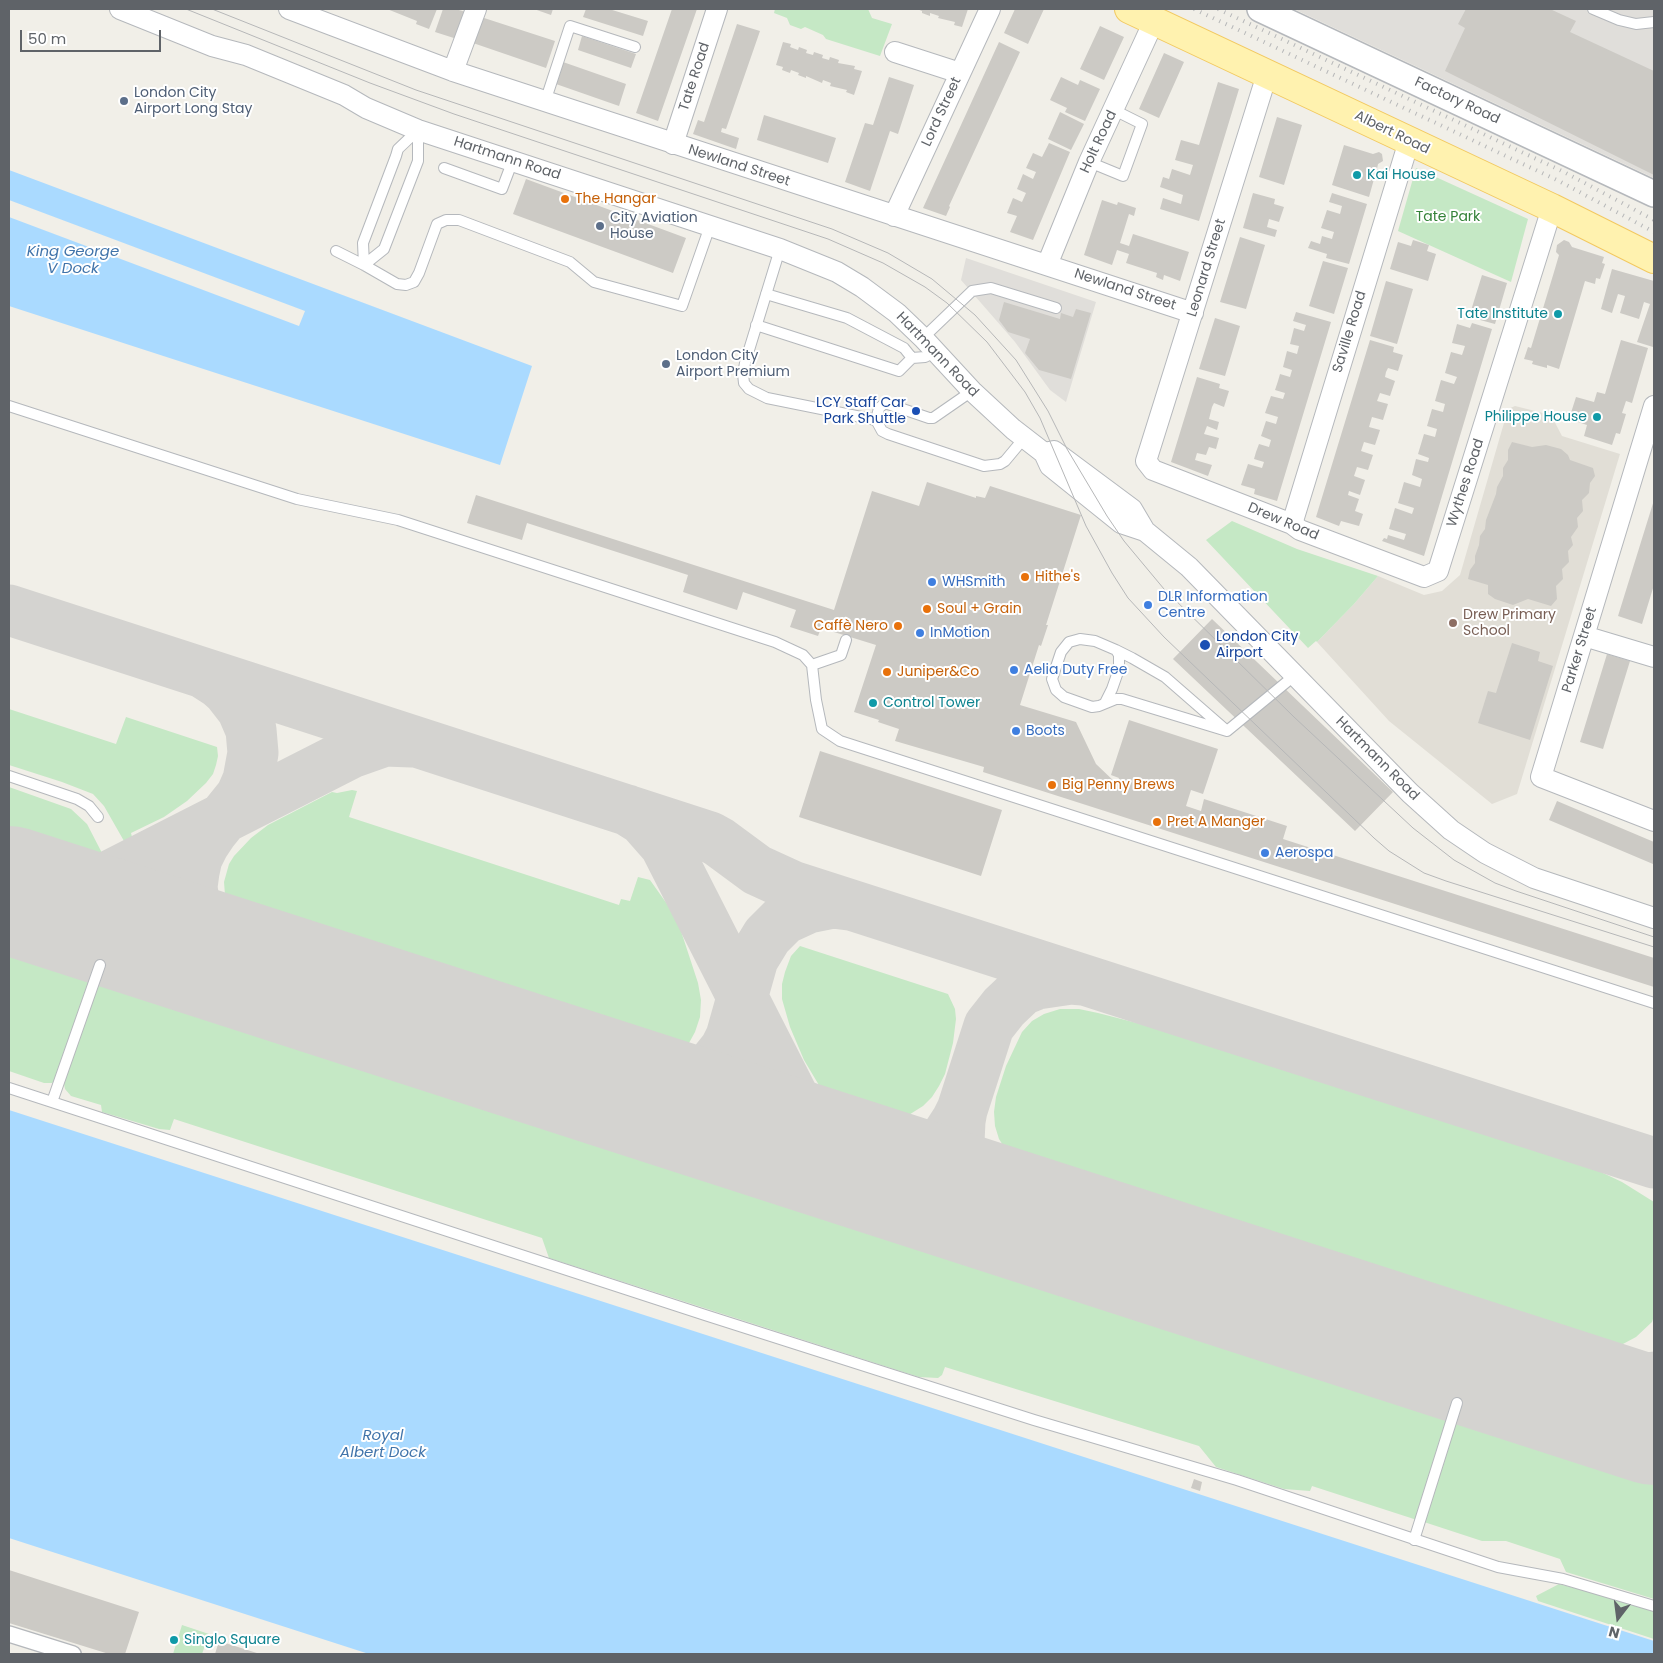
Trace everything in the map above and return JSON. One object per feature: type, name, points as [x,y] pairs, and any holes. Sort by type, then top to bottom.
[{"type":"main road","name":"Albert Road","points":[[1129,9],[1552,208],[1654,259]]},
{"type":"street","name":"Hartmann Road","points":[[120,9],[212,46],[264,62],[344,95],[366,108],[418,130],[780,249],[837,272],[862,287],[897,313],[972,391],[1044,453],[1050,466],[1121,523],[1145,531],[1194,572],[1425,808],[1466,841],[1534,878],[1654,918]]},
{"type":"street","points":[[453,71],[476,9]]},
{"type":"street","name":"Tate Road","points":[[673,144],[717,9]]},
{"type":"street","name":"Lord Street","points":[[894,216],[990,9]]},
{"type":"street","name":"Factory Road","points":[[1260,9],[1654,194]]},
{"type":"street","name":"Newland Street","points":[[297,10],[453,71],[1194,313]]},
{"type":"street","name":"Holt Road","points":[[1047,265],[1089,162],[1154,20]]},
{"type":"street","points":[[895,52],[960,73]]},
{"type":"street","name":"Leonard Street","points":[[1146,461],[1268,74]]},
{"type":"street","name":"Saville Road","points":[[1292,524],[1409,142]]},
{"type":"street","name":"Wythes Road","points":[[1424,577],[1438,571],[1552,208]]},
{"type":"street","name":"Parker Street","points":[[1654,406],[1541,777],[1654,821]]},
{"type":"street","name":"Drew Road","points":[[1146,461],[1153,470],[1292,524],[1300,530],[1424,577]]},
{"type":"street","points":[[1584,636],[1654,657]]},
{"type":"street","points":[[9,1634],[56,1652],[72,1654]]},
{"type":"lane","points":[[1593,9],[1619,20],[1636,24],[1654,22]]},
{"type":"lane","points":[[545,102],[570,26],[636,47]]},
{"type":"lane","points":[[1089,162],[1123,176],[1142,124],[1114,110]]},
{"type":"lane","points":[[364,265],[384,249],[418,161],[418,130]]},
{"type":"lane","points":[[364,265],[363,243],[398,150],[418,130]]},
{"type":"lane","points":[[444,168],[502,189],[513,160]]},
{"type":"lane","points":[[336,251],[397,284],[406,285],[414,282],[419,273],[437,224],[446,220],[458,220],[570,262],[594,282],[682,306],[710,226]]},
{"type":"lane","points":[[780,249],[744,363],[744,383],[750,389],[767,398],[876,420]]},
{"type":"lane","points":[[756,325],[899,371],[912,358],[924,357],[929,345],[972,291],[991,288],[1056,308]]},
{"type":"lane","points":[[766,294],[847,318],[904,348],[912,358]]},
{"type":"lane","points":[[972,391],[934,418],[929,418],[884,402],[879,408],[876,420],[882,430],[888,434],[984,466],[1000,464],[1025,437]]},
{"type":"lane","points":[[9,406],[297,499],[379,516],[430,530],[775,642],[803,655],[812,665],[822,729],[840,741],[1654,1003]]},
{"type":"lane","points":[[1080,639],[1088,639],[1116,650],[1170,681],[1227,731],[1128,700],[1116,699],[1092,707],[1064,697],[1056,690],[1052,679],[1061,652],[1069,642],[1080,639]]},
{"type":"lane","points":[[812,665],[841,655],[846,640]]},
{"type":"lane","points":[[1105,704],[1119,669],[1119,655],[1116,650]]},
{"type":"lane","points":[[1227,731],[1294,676]]},
{"type":"lane","points":[[9,776],[77,799],[89,806],[98,817]]},
{"type":"lane","points":[[52,1102],[100,965]]},
{"type":"lane","points":[[9,1088],[705,1315],[1034,1420],[1237,1480],[1498,1567],[1563,1579],[1654,1606]]},
{"type":"lane","points":[[1414,1540],[1457,1403]]},
{"type":"shaded area","points":[[1294,9],[1654,9],[1654,178]]},
{"type":"shaded area","points":[[966,258],[1096,302],[1066,402],[1050,390],[1015,342],[961,280]]},
{"type":"shaded area","name":"Drew Primary School","points":[[1515,406],[1551,415],[1562,436],[1620,454],[1517,794],[1492,804],[1389,721],[1317,642],[1378,576],[1424,595],[1442,591],[1460,575],[1508,409]]},
{"type":"green space","points":[[775,9],[868,9],[872,18],[892,24],[880,56],[826,39],[823,35],[805,27],[801,29],[790,25],[787,18],[774,13]]},
{"type":"green space","name":"Tate Park","points":[[1416,168],[1528,219],[1511,282],[1398,231]]},
{"type":"green space","points":[[1232,521],[1297,549],[1378,576],[1354,604],[1317,642],[1308,648],[1206,540]]},
{"type":"green space","points":[[9,709],[116,744],[126,717],[217,747],[216,765],[213,774],[206,783],[187,801],[164,817],[131,833],[132,837],[124,841],[104,806],[93,794],[9,765]]},
{"type":"green space","points":[[9,787],[71,809],[87,824],[102,853],[84,862],[9,838]]},
{"type":"green space","points":[[357,791],[349,817],[619,905],[621,899],[630,901],[638,877],[650,880],[672,911],[680,928],[698,983],[701,1000],[700,1017],[689,1043],[677,1052],[226,908],[224,882],[229,864],[251,838],[268,825],[332,792]]},
{"type":"green space","points":[[9,945],[93,972],[55,1081],[52,1083],[44,1083],[9,1071]]},
{"type":"green space","points":[[800,946],[948,994],[955,1009],[956,1019],[953,1043],[945,1074],[932,1097],[923,1106],[896,1123],[829,1102],[804,1060],[790,1027],[782,999],[782,984],[785,972],[791,956]]},
{"type":"green space","points":[[102,974],[1452,1409],[1417,1520],[1312,1486],[1310,1491],[1284,1489],[1216,1467],[1199,1446],[945,1367],[942,1375],[938,1378],[919,1377],[549,1258],[542,1238],[174,1119],[170,1130],[159,1129],[102,1112],[101,1105],[71,1096],[65,1089],[64,1084]]},
{"type":"green space","points":[[1060,1009],[1079,1009],[1137,1023],[1139,1019],[1604,1170],[1603,1173],[1622,1182],[1654,1202],[1654,1316],[1652,1322],[1636,1337],[1608,1352],[1022,1164],[1011,1158],[999,1139],[995,1126],[994,1112],[996,1097],[1006,1066],[1022,1032],[1032,1021],[1044,1014]]},
{"type":"green space","points":[[1459,1412],[1654,1475],[1654,1599],[1566,1572],[1560,1559],[1506,1541],[1482,1541],[1424,1522]]},
{"type":"green space","points":[[1559,1584],[1620,1600],[1654,1612],[1654,1639],[1538,1601],[1536,1596]]},
{"type":"green space","points":[[182,1625],[209,1634],[202,1654],[173,1654]]},
{"type":"water","name":"King George V Dock","points":[[9,170],[532,366],[500,465],[9,306]]},
{"type":"water","name":"Royal Albert Dock","points":[[9,1110],[1654,1641],[1654,1654],[369,1654],[9,1538]]},
{"type":"pier","points":[[9,200],[305,311],[299,326],[9,217]]},
{"type":"building","points":[[387,9],[437,9],[429,29],[416,24],[417,21]]},
{"type":"building","points":[[443,9],[455,9],[466,12],[457,39],[435,32]]},
{"type":"building","points":[[534,9],[553,9],[551,15]]},
{"type":"building","points":[[586,9],[609,9],[648,21],[643,36],[583,17]]},
{"type":"building","points":[[672,9],[697,9],[658,121],[636,113]]},
{"type":"building","points":[[917,9],[968,9],[962,27],[954,25],[955,22],[938,18],[939,16],[930,13],[930,16]]},
{"type":"building","points":[[1015,9],[1044,9],[1028,44],[1004,33]]},
{"type":"building","points":[[1466,9],[1550,9],[1576,21],[1570,32],[1654,71],[1654,175],[1445,71],[1465,28],[1458,24]]},
{"type":"building","points":[[481,17],[555,41],[546,68],[473,43]]},
{"type":"building","points":[[737,24],[760,31],[726,129],[722,128],[721,132],[739,138],[736,149],[693,134],[698,120],[704,122]]},
{"type":"building","points":[[1100,26],[1124,37],[1104,80],[1080,69]]},
{"type":"building","points":[[582,36],[636,54],[631,68],[578,50]]},
{"type":"building","points":[[783,42],[791,44],[790,47],[798,50],[799,47],[807,50],[806,53],[813,55],[814,52],[823,55],[822,58],[829,60],[830,57],[839,60],[838,63],[855,66],[854,69],[862,71],[854,95],[846,92],[847,90],[830,86],[831,83],[823,80],[822,83],[806,76],[806,78],[798,75],[799,73],[791,70],[790,73],[782,70],[783,67],[776,65]]},
{"type":"building","points":[[999,42],[1020,52],[946,216],[923,208]]},
{"type":"building","points":[[1164,53],[1184,62],[1159,118],[1139,109]]},
{"type":"building","points":[[563,62],[626,84],[619,106],[556,84]]},
{"type":"building","points":[[889,77],[914,85],[898,134],[890,131],[870,191],[845,182],[865,123],[873,125]]},
{"type":"building","points":[[1061,77],[1078,85],[1080,80],[1100,89],[1085,121],[1065,112],[1067,108],[1050,100]]},
{"type":"building","points":[[1218,82],[1239,89],[1199,221],[1160,209],[1163,198],[1181,204],[1183,195],[1160,187],[1163,177],[1169,179],[1172,169],[1190,175],[1193,165],[1175,160],[1181,140],[1199,145]]},
{"type":"building","points":[[1060,112],[1084,124],[1071,150],[1048,139]]},
{"type":"building","points":[[764,115],[836,138],[828,163],[757,140]]},
{"type":"building","points":[[1277,117],[1302,125],[1284,185],[1259,177]]},
{"type":"building","points":[[1049,143],[1070,152],[1033,240],[1010,232],[1017,216],[1007,213],[1013,198],[1022,202],[1026,193],[1017,189],[1023,174],[1033,179],[1036,172],[1026,168],[1033,153],[1042,157]]},
{"type":"building","name":"Kai House","points":[[1344,145],[1373,154],[1379,152],[1382,154],[1383,161],[1378,164],[1377,169],[1380,170],[1377,180],[1374,179],[1369,197],[1332,185]]},
{"type":"building","name":"City Aviation House","points":[[526,179],[686,238],[673,273],[513,214]]},
{"type":"building","points":[[1253,193],[1275,199],[1274,204],[1284,207],[1279,222],[1269,219],[1267,227],[1277,230],[1275,237],[1243,228]]},
{"type":"building","points":[[1332,193],[1367,204],[1349,264],[1326,258],[1327,254],[1308,248],[1311,241],[1320,244],[1322,236],[1332,239],[1334,232],[1321,228],[1327,210],[1340,214],[1342,206],[1329,202]]},
{"type":"building","points":[[1102,200],[1117,205],[1118,202],[1136,208],[1134,216],[1129,214],[1120,243],[1129,246],[1133,234],[1189,252],[1180,281],[1164,275],[1163,280],[1156,277],[1157,273],[1126,263],[1129,254],[1117,250],[1112,265],[1084,255]]},
{"type":"building","points":[[1240,237],[1265,245],[1246,309],[1220,302]]},
{"type":"building","points":[[1413,240],[1429,245],[1427,251],[1436,254],[1428,281],[1390,269],[1398,242],[1411,246]]},
{"type":"building","name":"Tate Institute","points":[[1564,240],[1569,242],[1572,247],[1604,257],[1602,263],[1605,264],[1600,279],[1596,278],[1595,284],[1585,281],[1559,369],[1547,365],[1547,368],[1532,364],[1533,361],[1524,359],[1528,347],[1531,348],[1559,255],[1556,252],[1557,245]]},
{"type":"building","points":[[1323,261],[1348,268],[1334,314],[1309,306]]},
{"type":"building","points":[[1612,269],[1654,281],[1653,347],[1637,342],[1650,304],[1644,302],[1639,319],[1620,313],[1625,296],[1618,294],[1612,313],[1601,309]]},
{"type":"building","points":[[1482,275],[1507,283],[1495,324],[1469,317]]},
{"type":"building","points":[[1386,281],[1413,289],[1397,344],[1370,336]]},
{"type":"building","points":[[1004,302],[1060,319],[1061,313],[1073,317],[1076,309],[1091,313],[1071,379],[1039,370],[1025,353],[1030,339],[1008,332],[999,320]]},
{"type":"building","points":[[1296,312],[1331,322],[1277,501],[1254,494],[1255,489],[1241,485],[1248,464],[1262,468],[1264,462],[1254,459],[1259,444],[1269,447],[1271,440],[1261,436],[1266,421],[1276,424],[1278,417],[1265,413],[1271,396],[1283,399],[1285,393],[1275,390],[1280,374],[1290,377],[1292,370],[1283,367],[1287,351],[1297,354],[1299,346],[1290,344],[1294,328],[1304,331],[1306,325],[1293,321]]},
{"type":"building","points":[[1215,318],[1240,326],[1225,376],[1199,369]]},
{"type":"building","points":[[1472,323],[1492,329],[1424,556],[1382,541],[1384,538],[1387,539],[1388,535],[1404,540],[1406,534],[1389,529],[1395,508],[1412,514],[1414,508],[1398,503],[1404,482],[1420,487],[1422,479],[1412,475],[1416,459],[1428,462],[1429,458],[1418,454],[1424,434],[1435,437],[1437,429],[1427,426],[1432,409],[1443,412],[1445,404],[1435,401],[1441,380],[1454,384],[1457,377],[1445,373],[1451,352],[1462,355],[1465,346],[1452,343],[1457,324],[1470,328]]},
{"type":"building","points":[[1370,340],[1394,347],[1393,352],[1403,355],[1398,371],[1388,368],[1386,372],[1385,377],[1395,381],[1390,396],[1380,393],[1377,401],[1388,404],[1383,420],[1372,417],[1369,427],[1380,430],[1375,445],[1364,442],[1361,451],[1373,455],[1368,470],[1357,467],[1354,476],[1365,480],[1360,495],[1349,491],[1348,495],[1359,499],[1355,511],[1363,514],[1359,526],[1341,521],[1339,526],[1316,517]]},
{"type":"building","points":[[1621,340],[1648,348],[1632,403],[1626,401],[1622,413],[1626,414],[1620,434],[1616,433],[1612,445],[1584,436],[1587,425],[1569,419],[1576,397],[1594,402],[1597,392],[1605,394]]},
{"type":"building","points":[[1197,377],[1220,384],[1219,388],[1229,391],[1224,407],[1214,403],[1212,407],[1209,419],[1219,422],[1217,430],[1207,426],[1204,434],[1219,438],[1216,449],[1209,447],[1206,455],[1197,453],[1195,460],[1212,465],[1208,476],[1171,462]]},
{"type":"building","points":[[1512,442],[1532,447],[1546,445],[1561,449],[1568,455],[1570,460],[1593,468],[1595,476],[1590,483],[1589,493],[1582,500],[1583,511],[1577,518],[1578,527],[1571,537],[1573,545],[1568,551],[1569,562],[1562,569],[1563,579],[1556,586],[1557,599],[1551,606],[1528,599],[1513,605],[1495,599],[1488,594],[1488,585],[1468,579],[1470,570],[1475,563],[1480,536],[1485,529],[1486,520],[1497,487],[1503,476],[1503,468],[1508,460],[1508,450]]},
{"type":"building","points":[[927,482],[976,498],[976,496],[985,498],[990,486],[1081,515],[1046,625],[1048,625],[1041,646],[1039,645],[1020,705],[1076,722],[1096,764],[1117,784],[1119,778],[1111,775],[1129,720],[1218,749],[1203,794],[1191,790],[1186,806],[1201,811],[1204,799],[1287,826],[1283,839],[1654,958],[1654,987],[983,772],[984,767],[895,741],[899,729],[854,712],[876,645],[821,628],[818,636],[790,627],[796,610],[743,592],[737,610],[683,592],[688,575],[527,523],[522,540],[467,523],[476,495],[834,610],[872,491],[919,506]]},
{"type":"building","points":[[1654,500],[1654,585],[1642,624],[1618,616]]},
{"type":"building","name":"London City Airport","points":[[1212,619],[1393,792],[1355,831],[1173,659]]},
{"type":"building","points":[[1512,643],[1540,652],[1538,661],[1553,666],[1530,740],[1478,723],[1488,691],[1496,693]]},
{"type":"building","points":[[1607,654],[1630,661],[1603,749],[1580,742]]},
{"type":"building","points":[[820,751],[1002,810],[981,876],[799,817]]},
{"type":"building","points":[[1557,801],[1654,842],[1653,864],[1549,820]]},
{"type":"building","points":[[1194,1479],[1202,1482],[1200,1491],[1191,1488]]},
{"type":"building","points":[[9,1570],[139,1612],[125,1654],[109,1654],[9,1623]]},
{"type":"building","points":[[219,1641],[260,1654],[215,1654]]},
{"type":"taxiway","points":[[9,610],[710,837],[757,870],[792,886],[1654,1163]]},
{"type":"taxiway","points":[[205,674],[228,691],[242,709],[251,730],[253,753],[248,780],[241,796],[212,832],[197,858],[192,887],[194,901],[204,927],[212,940],[222,950],[249,967]]},
{"type":"taxiway","points":[[19,893],[43,897],[61,896],[78,892],[351,753],[385,741],[412,742]]},
{"type":"taxiway","points":[[627,810],[643,820],[665,845],[808,1126],[821,1140],[844,1159]]},
{"type":"taxiway","points":[[626,1089],[659,1091],[674,1088],[699,1077],[709,1069],[725,1049],[731,1037],[753,959],[767,936],[784,919],[808,908],[833,903],[849,905]]},
{"type":"taxiway","points":[[1011,1213],[987,1196],[968,1171],[959,1142],[962,1110],[989,1026],[1004,1007],[1022,990],[1037,984],[1071,979],[1083,980]]},
{"type":"taxiway","points":[[861,1165],[893,1165],[923,1155],[946,1137],[962,1110]]},
{"type":"taxiway","points":[[1576,1395],[1606,1397],[1621,1394],[1634,1390],[1654,1377]]},
{"type":"runway","points":[[9,890],[1654,1421]]},
{"type":"tram line","points":[[186,9],[370,83],[454,114],[828,239],[883,263],[925,287],[947,303],[987,342],[1025,392],[1040,418],[1086,526],[1128,598],[1164,637],[1374,838],[1389,851],[1424,873],[1654,947]]},
{"type":"tram line","points":[[212,9],[416,90],[832,229],[888,253],[932,279],[975,315],[1016,360],[1048,411],[1067,449],[1107,516],[1124,541],[1164,589],[1294,717],[1413,828],[1454,860],[1495,883],[1654,937]]},
{"type":"railway","points":[[1194,9],[1559,181],[1654,232]]},
{"type":"railway","points":[[1218,9],[1564,172],[1654,220]]},
{"type":"place","name":"London City Airport Long Stay","points":[[124,101]]},
{"type":"place","name":"Kai House","points":[[1357,175]]},
{"type":"place","name":"The Hangar","points":[[565,199]]},
{"type":"place","name":"City Aviation House","points":[[600,226]]},
{"type":"place","name":"Tate Institute","points":[[1558,314]]},
{"type":"place","name":"London City Airport Premium","points":[[666,364]]},
{"type":"place","name":"LCY Staff Car Park Shuttle","points":[[916,411]]},
{"type":"place","name":"Philippe House","points":[[1597,417]]},
{"type":"place","name":"Hithe's","points":[[1025,577]]},
{"type":"place","name":"WHSmith","points":[[932,582]]},
{"type":"place","name":"DLR Information Centre","points":[[1148,605]]},
{"type":"place","name":"Soul + Grain","points":[[927,609]]},
{"type":"place","name":"Drew Primary School","points":[[1453,623]]},
{"type":"place","name":"Caffè Nero","points":[[898,626]]},
{"type":"place","name":"InMotion","points":[[920,633]]},
{"type":"place","name":"London City Airport","points":[[1205,645]]},
{"type":"place","name":"Aelia Duty Free","points":[[1014,670]]},
{"type":"place","name":"Juniper&Co","points":[[887,672]]},
{"type":"place","name":"Control Tower","points":[[873,703]]},
{"type":"place","name":"Boots","points":[[1016,731]]},
{"type":"place","name":"Big Penny Brews","points":[[1052,785]]},
{"type":"place","name":"Pret A Manger","points":[[1157,822]]},
{"type":"place","name":"Aerospa","points":[[1265,853]]},
{"type":"place","name":"Singlo Square","points":[[174,1640]]}]
